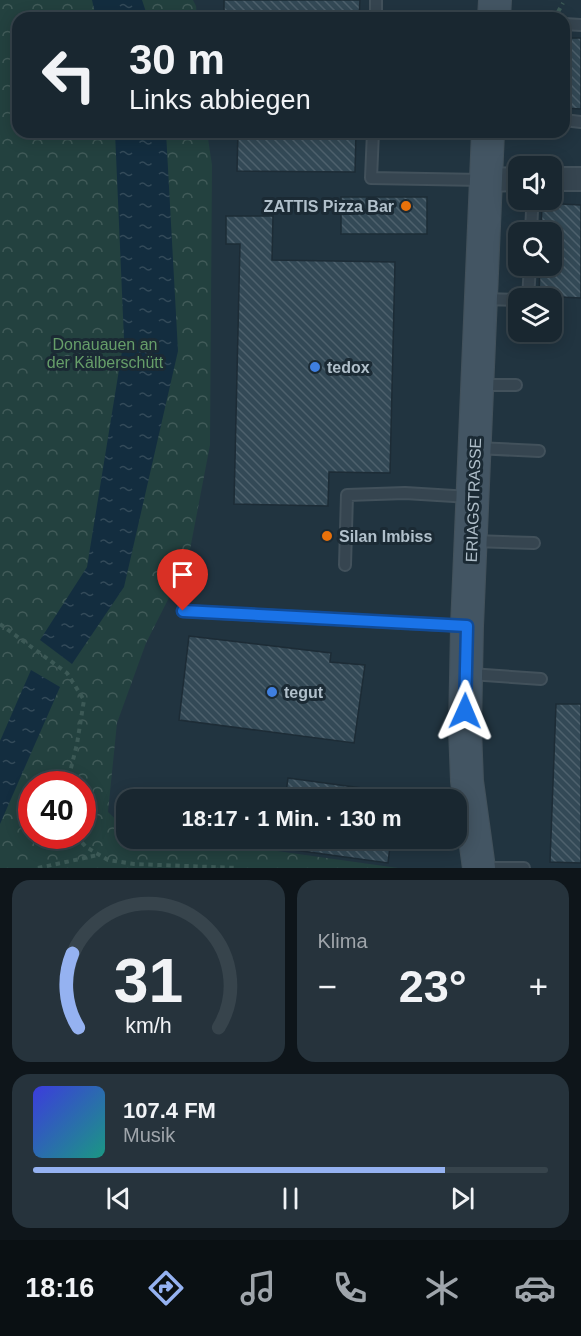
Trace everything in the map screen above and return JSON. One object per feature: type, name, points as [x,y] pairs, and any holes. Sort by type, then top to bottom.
[{"type":"street","name":"ERIAGSTRASSE","points":[[478,868],[467,781],[465,674],[488,138]]},
{"type":"street","points":[[562,178],[581,179]]},
{"type":"street","points":[[486,180],[508,179]]},
{"type":"lane","points":[[373,138],[371,178],[486,180]]},
{"type":"lane","points":[[531,222],[532,211]]},
{"type":"lane","points":[[481,299],[508,300]]},
{"type":"lane","points":[[478,385],[516,385]]},
{"type":"lane","points":[[475,448],[539,451]]},
{"type":"lane","points":[[345,565],[347,495],[405,493],[473,497]]},
{"type":"lane","points":[[471,541],[534,543]]},
{"type":"lane","points":[[183,611],[467,626]]},
{"type":"lane","points":[[465,674],[542,679]]},
{"type":"lane","points":[[487,868],[524,868]]},
{"type":"path","points":[[0,624],[67,673],[84,700],[70,771]]},
{"type":"path","points":[[89,849],[108,860],[134,864],[238,868]]},
{"type":"path","points":[[38,868],[99,855]]},
{"type":"green space","name":"Donauauen an der Kälberschütt","points":[[0,0],[193,0],[196,6],[196,12],[12,12],[12,138],[208,138],[212,165],[210,445],[188,560],[146,643],[117,723],[108,812],[116,820],[116,849],[263,849],[398,868],[0,868]]},
{"type":"water","points":[[92,0],[142,0],[146,12],[95,12]]},
{"type":"water","points":[[115,138],[166,138],[178,351],[124,587],[72,664],[40,640],[87,567],[124,339]]},
{"type":"water","points":[[31,670],[60,687],[23,771],[18,771],[18,783],[0,824],[0,741]]},
{"type":"building","points":[[224,0],[360,0],[359,12],[224,12]]},
{"type":"building","points":[[570,38],[581,38],[581,109],[570,108]]},
{"type":"building","points":[[238,138],[356,138],[355,172],[237,171]]},
{"type":"building","points":[[341,197],[427,197],[427,234],[341,234]]},
{"type":"building","points":[[562,204],[581,205],[581,298],[562,297],[562,288],[539,288],[540,276],[562,276],[562,222],[541,222],[542,210],[562,210]]},
{"type":"building","name":"tedox","points":[[226,216],[273,216],[272,260],[395,262],[390,473],[329,472],[328,506],[234,504],[240,244],[226,244]]},
{"type":"building","name":"tegut","points":[[189,636],[331,653],[330,662],[365,665],[354,743],[179,720]]},
{"type":"building","points":[[556,704],[581,704],[581,863],[550,862]]},
{"type":"building","points":[[288,778],[369,789],[286,789]]},
{"type":"building","points":[[287,849],[390,849],[388,863]]},
{"type":"place","name":"ZATTIS Pizza Bar","points":[[406,206]]},
{"type":"place","name":"tedox","points":[[315,367]]},
{"type":"place","name":"Silan Imbiss","points":[[327,536]]},
{"type":"place","name":"tegut","points":[[272,692]]},
{"type":"route","points":[[183,611],[467,626],[465,711]]}]
